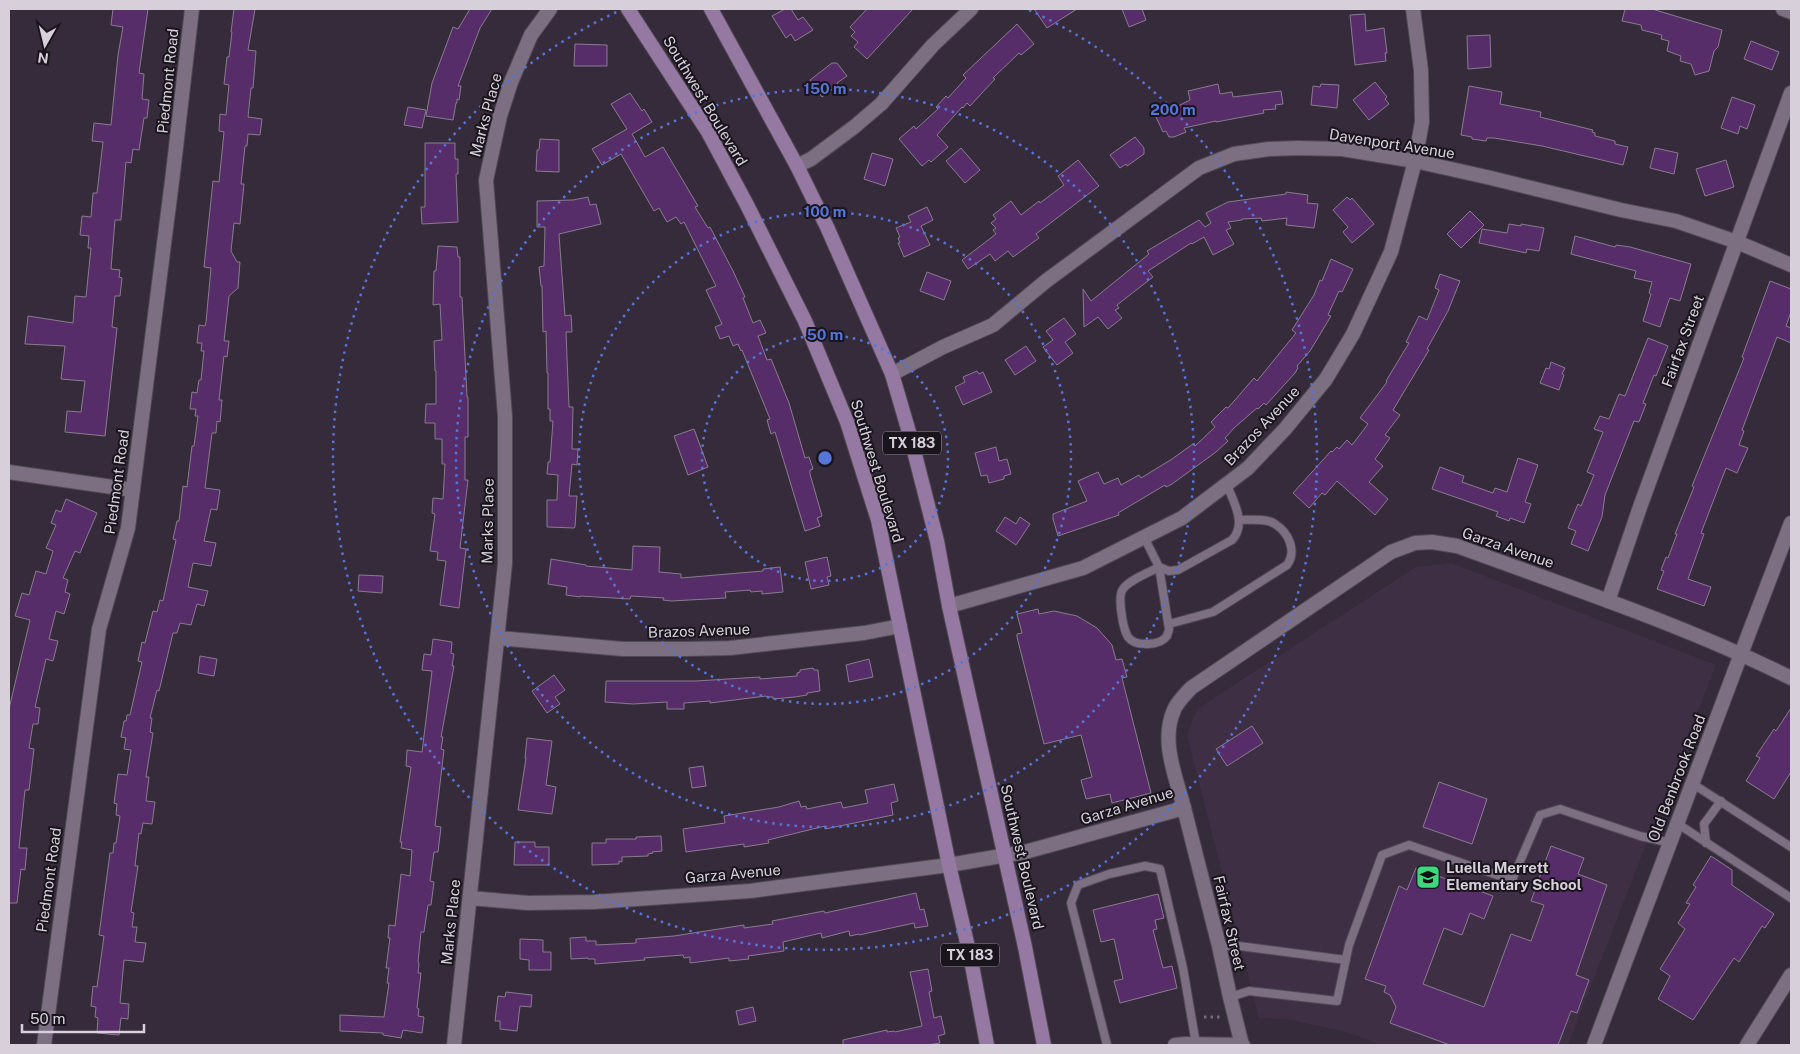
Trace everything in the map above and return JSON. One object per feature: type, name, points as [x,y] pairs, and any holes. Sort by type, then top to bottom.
[{"type":"main road","name":"Southwest Boulevard","points":[[628,9],[708,132],[747,205],[805,321],[847,422],[875,511],[949,865],[971,960],[987,1045]]},
{"type":"main road","name":"Southwest Boulevard","points":[[711,9],[796,166],[852,281],[892,374],[911,439],[934,532],[1025,947],[1044,1045]]},
{"type":"street","name":"Piedmont Road","points":[[44,1045],[99,629],[128,528],[134,490],[174,173],[192,9]]},
{"type":"street","name":"Marks Place","points":[[454,1045],[505,564],[505,416],[486,180],[500,116],[511,82],[531,36],[550,9]]},
{"type":"street","points":[[796,166],[811,159],[854,128],[881,104],[933,46],[971,9]]},
{"type":"street","name":"Brazos Avenue","points":[[949,606],[1083,568],[1182,518],[1248,468],[1285,429],[1326,379],[1348,341],[1390,252],[1415,161],[1422,122],[1421,70],[1413,9]]},
{"type":"street","points":[[1783,9],[1791,12]]},
{"type":"street","name":"Fairfax Street","points":[[1608,601],[1640,507],[1791,93]]},
{"type":"street","name":"Davenport Avenue","points":[[892,374],[942,347],[993,325],[1046,281],[1199,168],[1234,154],[1269,149],[1342,149],[1415,161],[1621,210],[1676,221],[1737,242],[1791,265]]},
{"type":"street","points":[[9,472],[134,490]]},
{"type":"street","name":"Old Benbrook Road","points":[[1594,1045],[1791,523]]},
{"type":"street","name":"Garza Avenue","points":[[470,898],[528,903],[594,902],[750,891],[949,865],[1025,852],[1184,808],[1169,748],[1169,726],[1174,708],[1191,688],[1392,552],[1415,543],[1432,542],[1457,546],[1608,601],[1741,654],[1791,678]]},
{"type":"street","name":"Brazos Avenue","points":[[498,638],[623,649],[730,648],[845,636],[900,626]]},
{"type":"street","name":"Fairfax Street","points":[[1184,808],[1242,1045]]},
{"type":"street","points":[[1746,1045],[1791,975]]},
{"type":"street","points":[[1176,1045],[1242,1045]]},
{"type":"lane","points":[[1144,537],[1159,567],[1170,629],[1167,636],[1161,641],[1150,644],[1134,642],[1128,637],[1121,609],[1121,590],[1126,585],[1159,567],[1170,571],[1178,570],[1232,540],[1237,535],[1240,520],[1227,485]]},
{"type":"lane","points":[[1169,624],[1213,612],[1288,565],[1292,552],[1290,540],[1275,523],[1264,520],[1240,520]]},
{"type":"lane","points":[[1693,784],[1791,847]]},
{"type":"lane","points":[[1706,842],[1704,824],[1721,801]]},
{"type":"lane","points":[[1230,997],[1249,992],[1337,1001],[1349,946],[1382,855],[1409,845],[1512,880],[1540,815],[1560,809],[1640,836],[1670,842]]},
{"type":"lane","points":[[1678,824],[1791,898]]},
{"type":"lane","points":[[1107,1045],[1071,904],[1078,885],[1109,874],[1145,866],[1160,869],[1183,968],[1196,1044]]},
{"type":"lane","points":[[1219,946],[1238,946],[1346,960]]},
{"type":"path","points":[[1204,1017],[1220,1017]]},
{"type":"shaded area","name":"Luella Merrett Elementary School","points":[[1451,563],[1716,665],[1568,1045],[1381,1045],[1347,1032],[1286,1019],[1259,1018],[1187,735],[1197,709],[1416,567]]},
{"type":"building","points":[[113,9],[148,9],[139,73],[144,74],[142,99],[149,100],[147,118],[144,118],[139,150],[133,149],[131,163],[126,162],[121,220],[115,220],[111,269],[120,270],[119,277],[122,278],[120,296],[115,296],[112,327],[117,328],[105,436],[65,432],[67,411],[81,412],[85,381],[61,379],[65,346],[25,344],[28,316],[73,323],[75,296],[86,297],[91,248],[88,248],[89,236],[80,235],[82,216],[91,217],[93,193],[97,193],[103,142],[92,141],[94,123],[111,125],[118,55],[123,27],[111,25]]},
{"type":"building","points":[[234,9],[255,9],[248,50],[256,51],[248,117],[262,119],[260,135],[248,134],[247,146],[245,146],[241,184],[244,184],[240,224],[234,223],[231,251],[237,262],[240,262],[238,288],[229,296],[224,341],[229,341],[227,357],[224,356],[219,400],[222,400],[220,422],[217,421],[216,433],[212,433],[205,488],[220,490],[217,510],[211,509],[204,541],[216,543],[211,566],[193,563],[188,587],[208,591],[204,606],[197,604],[191,625],[180,623],[177,633],[173,633],[159,691],[157,690],[150,718],[152,718],[150,732],[153,733],[146,777],[149,777],[146,801],[155,802],[152,824],[143,823],[141,834],[139,833],[135,866],[138,866],[131,912],[134,913],[132,927],[137,927],[135,942],[146,943],[143,962],[124,960],[120,1003],[129,1004],[128,1019],[121,1018],[119,1035],[97,1033],[98,1018],[95,1017],[96,1007],[91,1006],[93,986],[97,987],[104,936],[99,935],[110,853],[113,853],[114,843],[116,843],[120,816],[116,815],[117,804],[114,803],[118,774],[127,775],[131,750],[124,749],[126,738],[121,737],[124,721],[126,721],[127,715],[130,715],[142,662],[138,661],[142,642],[145,643],[153,611],[157,612],[160,600],[163,601],[176,540],[173,539],[177,521],[179,521],[183,486],[187,487],[192,446],[194,446],[198,416],[195,416],[196,409],[190,409],[192,392],[197,393],[199,380],[201,380],[204,351],[201,351],[202,343],[197,343],[199,325],[205,326],[206,322],[211,268],[204,267],[213,181],[219,182],[224,132],[219,131],[220,114],[226,115],[229,85],[224,84]]},
{"type":"building","points":[[470,9],[492,9],[480,28],[458,86],[461,86],[459,100],[457,99],[453,120],[426,116],[432,83],[453,27],[458,29]]},
{"type":"building","points":[[785,9],[791,9],[798,20],[803,17],[813,30],[795,41],[791,34],[786,38],[772,16]]},
{"type":"building","points":[[867,9],[913,9],[867,59],[854,47],[858,42],[851,36],[855,32],[850,27]]},
{"type":"building","points":[[1034,9],[1077,9],[1047,28]]},
{"type":"building","points":[[1122,9],[1142,9],[1146,20],[1129,27]]},
{"type":"building","points":[[1625,9],[1652,9],[1722,30],[1709,71],[1695,75],[1691,64],[1680,61],[1681,56],[1667,51],[1669,41],[1661,39],[1662,35],[1642,30],[1641,25],[1622,21]]},
{"type":"building","points":[[1365,14],[1366,31],[1384,28],[1386,61],[1355,65],[1350,15]]},
{"type":"building","points":[[1017,24],[1034,44],[1021,55],[1019,53],[993,78],[995,79],[970,106],[967,103],[962,107],[937,135],[948,147],[931,162],[929,160],[922,166],[899,139],[914,126],[916,129],[938,109],[936,107],[946,96],[948,98],[966,78],[963,75]]},
{"type":"building","points":[[1490,35],[1491,67],[1468,69],[1467,36]]},
{"type":"building","points":[[1751,41],[1779,52],[1772,70],[1744,59]]},
{"type":"building","points":[[575,44],[607,45],[607,66],[574,66]]},
{"type":"building","points":[[832,63],[837,63],[847,76],[822,97],[810,80]]},
{"type":"building","points":[[1375,82],[1387,97],[1385,99],[1389,104],[1369,120],[1353,100]]},
{"type":"building","points":[[1218,84],[1220,94],[1232,92],[1233,97],[1281,91],[1283,104],[1275,105],[1276,109],[1263,110],[1264,113],[1184,128],[1186,132],[1174,137],[1169,137],[1166,131],[1163,132],[1156,117],[1190,100],[1188,91]]},
{"type":"building","points":[[1321,84],[1339,85],[1337,108],[1311,105],[1313,86],[1320,87]]},
{"type":"building","points":[[1469,86],[1502,92],[1500,104],[1541,112],[1540,117],[1593,130],[1592,132],[1595,133],[1595,136],[1615,141],[1615,144],[1628,147],[1623,165],[1542,146],[1494,138],[1487,138],[1486,141],[1461,135]]},
{"type":"building","points":[[630,93],[652,122],[632,134],[645,157],[663,147],[698,206],[695,207],[708,228],[710,227],[733,271],[745,297],[743,298],[753,323],[760,320],[766,333],[758,336],[767,360],[771,359],[789,403],[805,458],[809,457],[813,469],[810,470],[810,474],[822,516],[817,518],[820,526],[805,531],[775,432],[771,434],[767,420],[770,419],[742,350],[738,344],[733,346],[729,336],[720,339],[715,327],[722,324],[706,290],[716,286],[684,222],[681,224],[676,217],[667,222],[659,208],[654,211],[621,154],[602,165],[592,149],[627,129],[611,104]]},
{"type":"building","points":[[1732,97],[1755,105],[1747,129],[1740,126],[1738,134],[1721,128]]},
{"type":"building","points":[[408,107],[426,110],[422,128],[404,125]]},
{"type":"building","points":[[1135,137],[1144,148],[1144,154],[1127,166],[1126,164],[1120,168],[1110,155]]},
{"type":"building","points":[[540,139],[559,140],[559,172],[536,171],[537,150],[539,150]]},
{"type":"building","points":[[425,143],[455,143],[455,159],[458,159],[458,174],[456,174],[458,222],[422,224],[421,207],[425,207]]},
{"type":"building","points":[[961,148],[980,170],[965,183],[946,161]]},
{"type":"building","points":[[1655,148],[1678,153],[1674,174],[1650,168]]},
{"type":"building","points":[[872,153],[893,159],[885,186],[864,179]]},
{"type":"building","points":[[1078,160],[1099,186],[1036,234],[1039,238],[1013,257],[1008,251],[995,261],[990,254],[968,269],[962,260],[996,234],[993,230],[996,228],[991,223],[996,219],[993,215],[1011,201],[1021,215],[1039,201],[1040,203],[1064,185],[1058,176]]},
{"type":"building","points":[[1726,160],[1734,187],[1705,196],[1696,169]]},
{"type":"building","points":[[1286,192],[1308,195],[1307,203],[1318,204],[1314,228],[1286,225],[1287,218],[1262,221],[1261,218],[1242,219],[1228,222],[1231,228],[1226,230],[1234,244],[1213,255],[1204,237],[1191,243],[1148,271],[1153,277],[1117,305],[1119,308],[1115,310],[1122,318],[1108,329],[1098,317],[1084,327],[1083,289],[1091,301],[1149,254],[1147,251],[1199,220],[1205,227],[1211,223],[1206,213],[1228,202],[1286,194]]},
{"type":"building","points":[[588,197],[590,205],[596,204],[601,224],[559,234],[565,316],[571,315],[572,332],[566,332],[569,407],[573,407],[572,449],[578,449],[577,465],[572,464],[569,496],[577,496],[575,527],[547,527],[547,500],[557,500],[558,475],[547,474],[548,462],[550,462],[553,421],[550,421],[550,409],[548,409],[546,331],[543,332],[542,286],[539,267],[544,266],[545,227],[537,227],[537,201],[573,200]]},
{"type":"building","points":[[1347,197],[1350,200],[1352,198],[1374,224],[1352,243],[1343,232],[1348,227],[1333,210]]},
{"type":"building","points":[[927,207],[933,220],[921,226],[930,245],[904,257],[898,243],[900,243],[898,238],[900,237],[896,228],[911,222],[908,216]]},
{"type":"building","points":[[1470,211],[1484,225],[1461,248],[1447,234]]},
{"type":"building","points":[[1509,224],[1544,228],[1539,251],[1527,249],[1526,253],[1479,243],[1482,229],[1507,233]]},
{"type":"building","points":[[1575,236],[1615,247],[1616,245],[1630,247],[1691,264],[1680,301],[1670,298],[1660,327],[1643,321],[1651,294],[1649,293],[1652,282],[1634,278],[1636,271],[1571,254]]},
{"type":"building","points":[[438,246],[457,247],[458,257],[460,257],[460,297],[462,297],[468,397],[468,437],[465,437],[465,480],[468,480],[460,548],[466,549],[459,608],[440,605],[446,561],[437,560],[438,552],[430,551],[435,514],[432,513],[433,498],[443,499],[445,464],[442,464],[442,439],[435,439],[435,423],[425,423],[426,404],[436,404],[434,341],[442,340],[440,304],[433,305],[434,271],[436,271]]},
{"type":"building","points":[[1331,259],[1353,269],[1342,292],[1339,291],[1328,315],[1331,316],[1310,351],[1297,366],[1298,368],[1295,373],[1266,405],[1264,403],[1257,408],[1234,428],[1225,438],[1228,441],[1216,452],[1172,484],[1166,487],[1165,485],[1118,513],[1119,515],[1058,536],[1053,514],[1087,501],[1078,481],[1098,472],[1104,484],[1118,478],[1121,485],[1139,475],[1141,478],[1193,444],[1195,446],[1215,427],[1211,422],[1226,407],[1228,408],[1254,378],[1257,381],[1296,333],[1292,330],[1314,295],[1320,280],[1322,281]]},
{"type":"building","points":[[927,272],[951,281],[944,300],[920,291]]},
{"type":"building","points":[[1440,274],[1460,281],[1448,311],[1427,349],[1429,350],[1393,410],[1400,415],[1385,435],[1390,438],[1375,459],[1383,466],[1369,482],[1388,499],[1375,515],[1337,481],[1325,495],[1322,493],[1309,508],[1293,493],[1331,451],[1337,447],[1339,449],[1347,440],[1352,445],[1368,424],[1360,418],[1387,382],[1409,343],[1406,342],[1419,316],[1427,320],[1439,290],[1435,288]]},
{"type":"building","points":[[1770,281],[1791,289],[1791,312],[1786,326],[1791,328],[1791,343],[1777,337],[1742,430],[1744,431],[1739,445],[1748,448],[1737,473],[1726,468],[1701,533],[1704,534],[1688,579],[1711,587],[1704,606],[1657,589],[1664,571],[1661,570],[1666,557],[1668,558],[1677,534],[1675,534],[1694,487],[1692,486],[1744,358],[1742,357]]},
{"type":"building","points":[[1064,318],[1076,334],[1065,342],[1073,353],[1057,365],[1043,347],[1053,340],[1046,331]]},
{"type":"building","points":[[1648,338],[1668,346],[1643,403],[1646,404],[1639,422],[1634,421],[1605,495],[1602,517],[1588,551],[1571,544],[1576,531],[1568,528],[1578,504],[1581,506],[1594,475],[1587,472],[1603,432],[1594,429],[1600,416],[1609,419],[1619,394],[1625,396]]},
{"type":"building","points":[[1026,346],[1036,361],[1015,375],[1005,360]]},
{"type":"building","points":[[1551,362],[1565,368],[1559,390],[1540,383],[1546,368],[1549,369]]},
{"type":"building","points":[[977,371],[979,374],[983,372],[992,392],[963,405],[955,387],[965,382],[963,377]]},
{"type":"building","points":[[694,429],[708,467],[688,475],[674,436]]},
{"type":"building","points":[[996,447],[999,461],[1007,459],[1011,474],[1004,476],[1004,479],[989,483],[987,475],[981,476],[975,453]]},
{"type":"building","points":[[1518,458],[1538,465],[1525,502],[1531,504],[1524,523],[1510,518],[1509,521],[1496,516],[1498,512],[1432,489],[1440,467],[1464,476],[1462,482],[1493,493],[1495,488],[1507,492]]},
{"type":"building","points":[[66,499],[97,513],[80,553],[75,551],[63,578],[68,580],[65,592],[70,594],[64,614],[56,611],[49,639],[58,641],[53,661],[46,659],[35,707],[40,708],[38,724],[33,724],[29,748],[34,749],[29,790],[25,790],[19,848],[27,848],[25,870],[21,869],[17,903],[9,903],[9,709],[30,620],[15,616],[22,593],[29,595],[36,571],[46,574],[53,551],[46,548],[56,525],[51,523],[56,510],[61,512]]},
{"type":"building","points":[[1005,517],[1016,524],[1020,517],[1030,524],[1016,545],[996,531]]},
{"type":"building","points":[[633,546],[660,547],[659,572],[681,574],[681,578],[763,571],[763,569],[780,567],[783,592],[762,594],[762,591],[751,592],[750,590],[725,592],[726,598],[671,601],[663,600],[664,598],[631,596],[630,599],[580,597],[566,595],[567,587],[548,584],[551,559],[586,566],[632,570]]},
{"type":"building","points":[[827,557],[831,576],[827,577],[829,585],[811,589],[805,562]]},
{"type":"building","points":[[359,575],[383,576],[382,593],[358,591]]},
{"type":"building","points":[[1038,609],[1039,614],[1054,611],[1077,616],[1097,628],[1112,645],[1116,660],[1122,659],[1127,677],[1122,678],[1151,793],[1112,803],[1110,794],[1086,799],[1081,780],[1092,777],[1081,735],[1044,744],[1017,637],[1017,634],[1022,633],[1017,614]]},
{"type":"building","points":[[433,639],[452,642],[451,653],[454,654],[452,666],[454,666],[441,737],[443,737],[441,749],[444,750],[435,826],[441,827],[438,852],[434,852],[430,881],[434,882],[431,905],[428,905],[424,932],[421,932],[418,962],[418,973],[421,973],[417,1008],[419,1009],[418,1016],[424,1017],[422,1033],[403,1030],[401,1038],[383,1035],[383,1033],[340,1031],[340,1015],[384,1017],[389,983],[387,983],[389,968],[386,968],[390,938],[388,938],[389,925],[395,926],[401,874],[410,876],[412,850],[401,848],[402,842],[400,842],[411,767],[406,766],[407,750],[422,752],[432,671],[422,670],[424,654],[431,655]]},
{"type":"building","points":[[200,656],[217,659],[214,676],[198,673]]},
{"type":"building","points":[[869,659],[873,677],[849,682],[846,665]]},
{"type":"building","points":[[813,668],[818,670],[820,691],[795,697],[773,699],[773,697],[766,696],[710,703],[710,701],[684,703],[684,709],[667,709],[667,702],[633,704],[605,702],[606,681],[696,681],[760,677],[760,679],[797,676],[800,670]]},
{"type":"building","points":[[554,675],[565,690],[555,697],[560,704],[547,713],[532,691]]},
{"type":"building","points":[[1791,708],[1791,772],[1774,799],[1746,781],[1760,758],[1756,756]]},
{"type":"building","points":[[1252,726],[1263,743],[1227,766],[1216,749]]},
{"type":"building","points":[[527,738],[552,741],[546,785],[556,787],[552,814],[518,810]]},
{"type":"building","points":[[703,766],[706,786],[692,788],[689,768]]},
{"type":"building","points":[[1439,782],[1487,799],[1472,844],[1423,827]]},
{"type":"building","points":[[894,784],[898,801],[891,803],[893,815],[825,829],[825,826],[768,840],[769,843],[744,847],[744,844],[686,852],[683,829],[725,823],[724,816],[779,807],[799,801],[801,807],[806,806],[807,809],[841,802],[843,808],[868,803],[865,790]]},
{"type":"building","points":[[661,836],[662,851],[652,852],[648,856],[622,857],[622,862],[619,861],[619,864],[592,865],[592,843],[606,843],[606,839],[636,839],[636,837]]},
{"type":"building","points":[[515,842],[535,842],[535,847],[549,847],[549,865],[514,865]]},
{"type":"building","points":[[1551,846],[1584,858],[1578,874],[1607,885],[1576,975],[1589,980],[1577,1013],[1571,1011],[1558,1045],[1450,1045],[1390,1023],[1396,1007],[1390,995],[1384,992],[1386,986],[1365,979],[1399,886],[1407,890],[1416,868],[1493,896],[1484,919],[1470,913],[1462,935],[1444,928],[1423,984],[1484,1007],[1511,934],[1531,941],[1544,905],[1531,901]]},
{"type":"building","points":[[1711,856],[1732,870],[1732,885],[1774,914],[1765,928],[1762,926],[1739,962],[1734,958],[1693,1020],[1658,999],[1670,976],[1660,969],[1685,929],[1678,923],[1690,904],[1686,903],[1696,887],[1693,885]]},
{"type":"building","points":[[916,893],[920,910],[924,909],[928,926],[915,928],[914,923],[859,935],[850,936],[849,931],[822,938],[821,933],[783,942],[784,951],[748,956],[749,959],[729,961],[729,958],[690,963],[690,957],[684,958],[683,955],[595,964],[595,959],[571,959],[570,938],[586,937],[586,941],[596,941],[596,945],[636,943],[636,939],[674,936],[744,925],[744,928],[773,924],[772,921],[824,911],[825,913]]},
{"type":"building","points":[[1158,894],[1164,918],[1155,920],[1157,929],[1153,930],[1163,968],[1172,966],[1177,988],[1120,1003],[1114,981],[1123,979],[1114,939],[1101,942],[1093,910]]},
{"type":"building","points":[[520,939],[543,940],[543,952],[551,952],[551,970],[529,970],[529,960],[520,959]]},
{"type":"building","points":[[928,969],[932,991],[929,992],[934,1018],[941,1016],[945,1034],[938,1036],[940,1043],[928,1045],[843,1045],[843,1040],[887,1030],[887,1032],[895,1032],[922,1026],[910,972]]},
{"type":"building","points":[[506,992],[532,995],[531,1007],[520,1006],[517,1031],[500,1029],[500,1021],[495,1021],[498,996],[505,997]]},
{"type":"building","points":[[753,1007],[756,1021],[739,1025],[736,1011]]},
{"type":"place","name":"Luella Merrett Elementary School","points":[[1428,877]]}]
